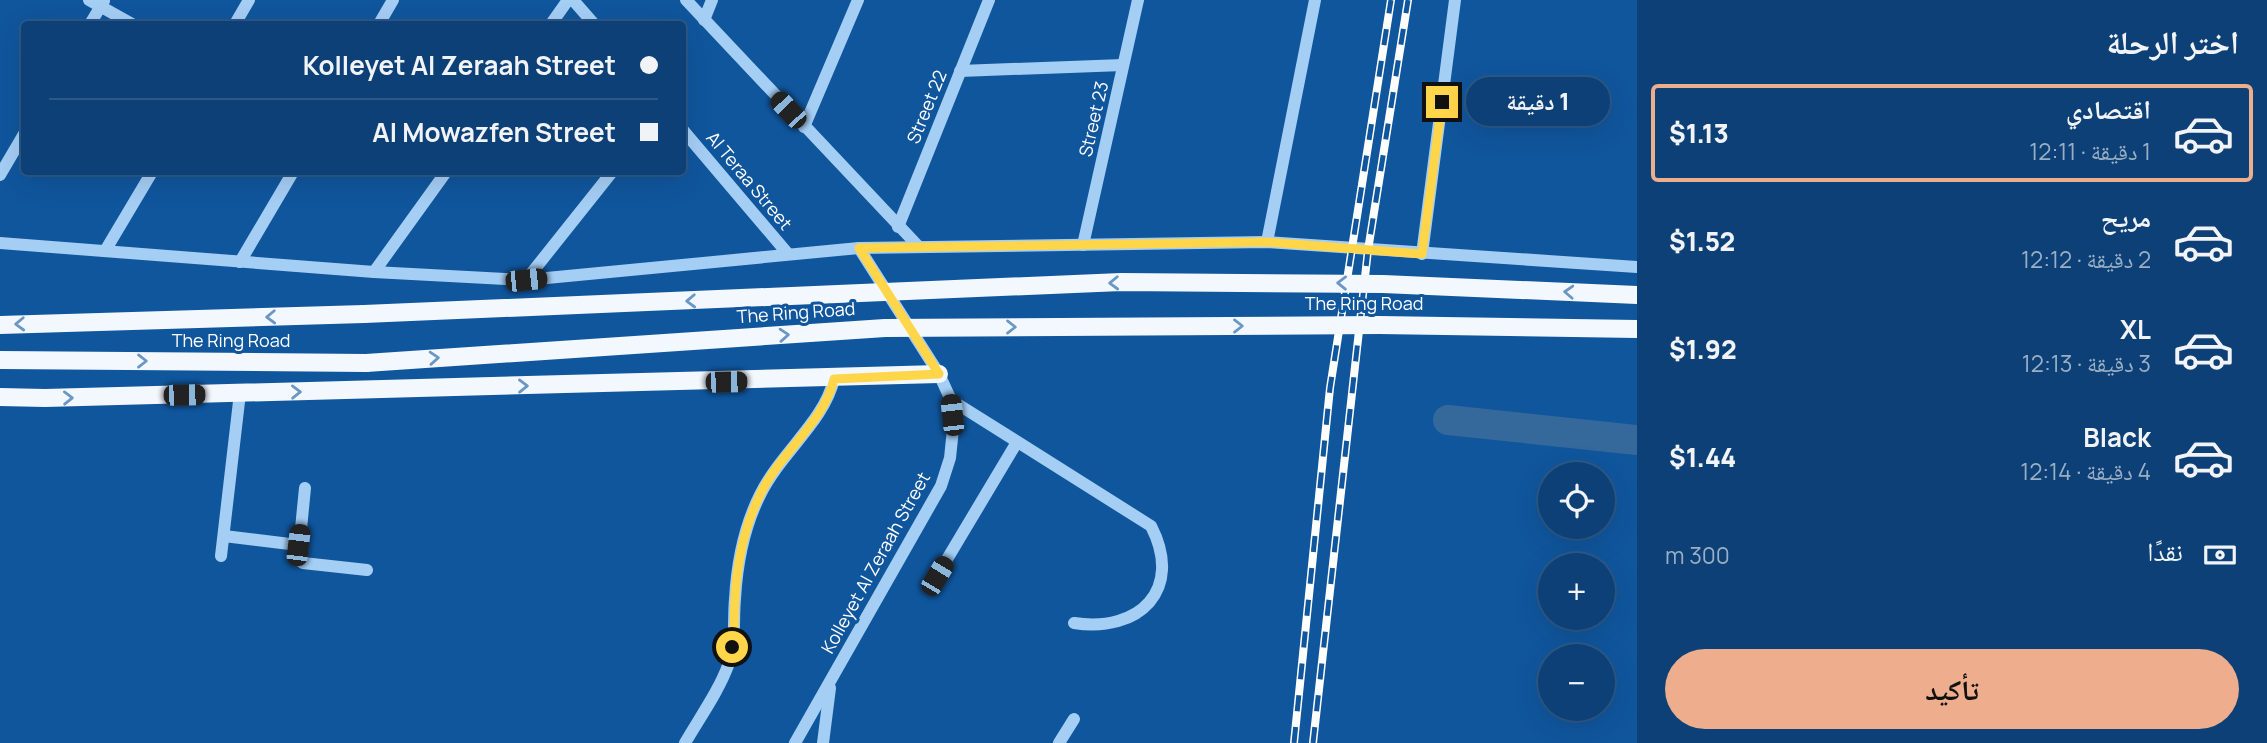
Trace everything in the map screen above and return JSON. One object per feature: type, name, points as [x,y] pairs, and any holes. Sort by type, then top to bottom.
[{"type":"main road","name":"The Ring Road","points":[[0,325],[364,314],[1121,282],[1383,284],[1637,295]]},
{"type":"main road","name":"The Ring Road","points":[[0,360],[366,363],[886,328],[1379,325],[1637,329]]},
{"type":"main road","points":[[0,397],[834,379],[939,374]]},
{"type":"street","points":[[237,21],[249,0]]},
{"type":"street","points":[[381,21],[393,0]]},
{"type":"street","points":[[554,21],[571,0],[591,21]]},
{"type":"street","points":[[686,0],[919,247]]},
{"type":"street","points":[[704,19],[712,0]]},
{"type":"street","points":[[804,127],[858,0]]},
{"type":"street","name":"Street 22","points":[[898,227],[989,0]]},
{"type":"street","name":"Street 23","points":[[1083,245],[1138,0]]},
{"type":"street","points":[[1268,242],[1315,0]]},
{"type":"street","points":[[1422,254],[1455,0]]},
{"type":"street","points":[[91,21],[98,2],[127,21]]},
{"type":"street","points":[[960,71],[1124,65]]},
{"type":"street","name":"Al Teraa Street","points":[[686,134],[788,254]]},
{"type":"street","points":[[0,175],[21,139]]},
{"type":"street","points":[[106,251],[150,175]]},
{"type":"street","points":[[240,262],[291,175]]},
{"type":"street","points":[[374,272],[444,175]]},
{"type":"street","points":[[526,280],[610,175]]},
{"type":"street","points":[[0,243],[374,272],[526,280],[859,248],[1268,242],[1637,267]]},
{"type":"street","name":"Kolleyet Al Zeraah Street","points":[[795,743],[941,486],[950,458],[953,429],[951,400],[939,374],[859,248]]},
{"type":"street","points":[[685,743],[729,662],[735,632],[736,575],[749,520],[789,448],[821,413],[830,397],[834,379]]},
{"type":"street","points":[[221,556],[240,393]]},
{"type":"street","points":[[951,400],[1151,526],[1159,541],[1161,577],[1155,593],[1144,608],[1114,625],[1073,623]]},
{"type":"street","points":[[937,576],[1017,442]]},
{"type":"street","points":[[305,488],[298,545],[301,562],[367,570]]},
{"type":"street","points":[[224,536],[298,545]]},
{"type":"street","points":[[823,743],[831,681]]},
{"type":"street","points":[[1059,743],[1074,719]]},
{"type":"waterway","points":[[1448,420],[1637,440]]},
{"type":"railway","points":[[1294,743],[1330,388],[1391,0]]},
{"type":"railway","points":[[1313,743],[1368,250],[1408,0]]},
{"type":"route","points":[[732,647],[735,632],[736,575],[749,520],[760,495],[789,448],[821,413],[830,397],[834,379],[939,374],[859,248],[1268,242],[1422,254],[1442,102]]}]
